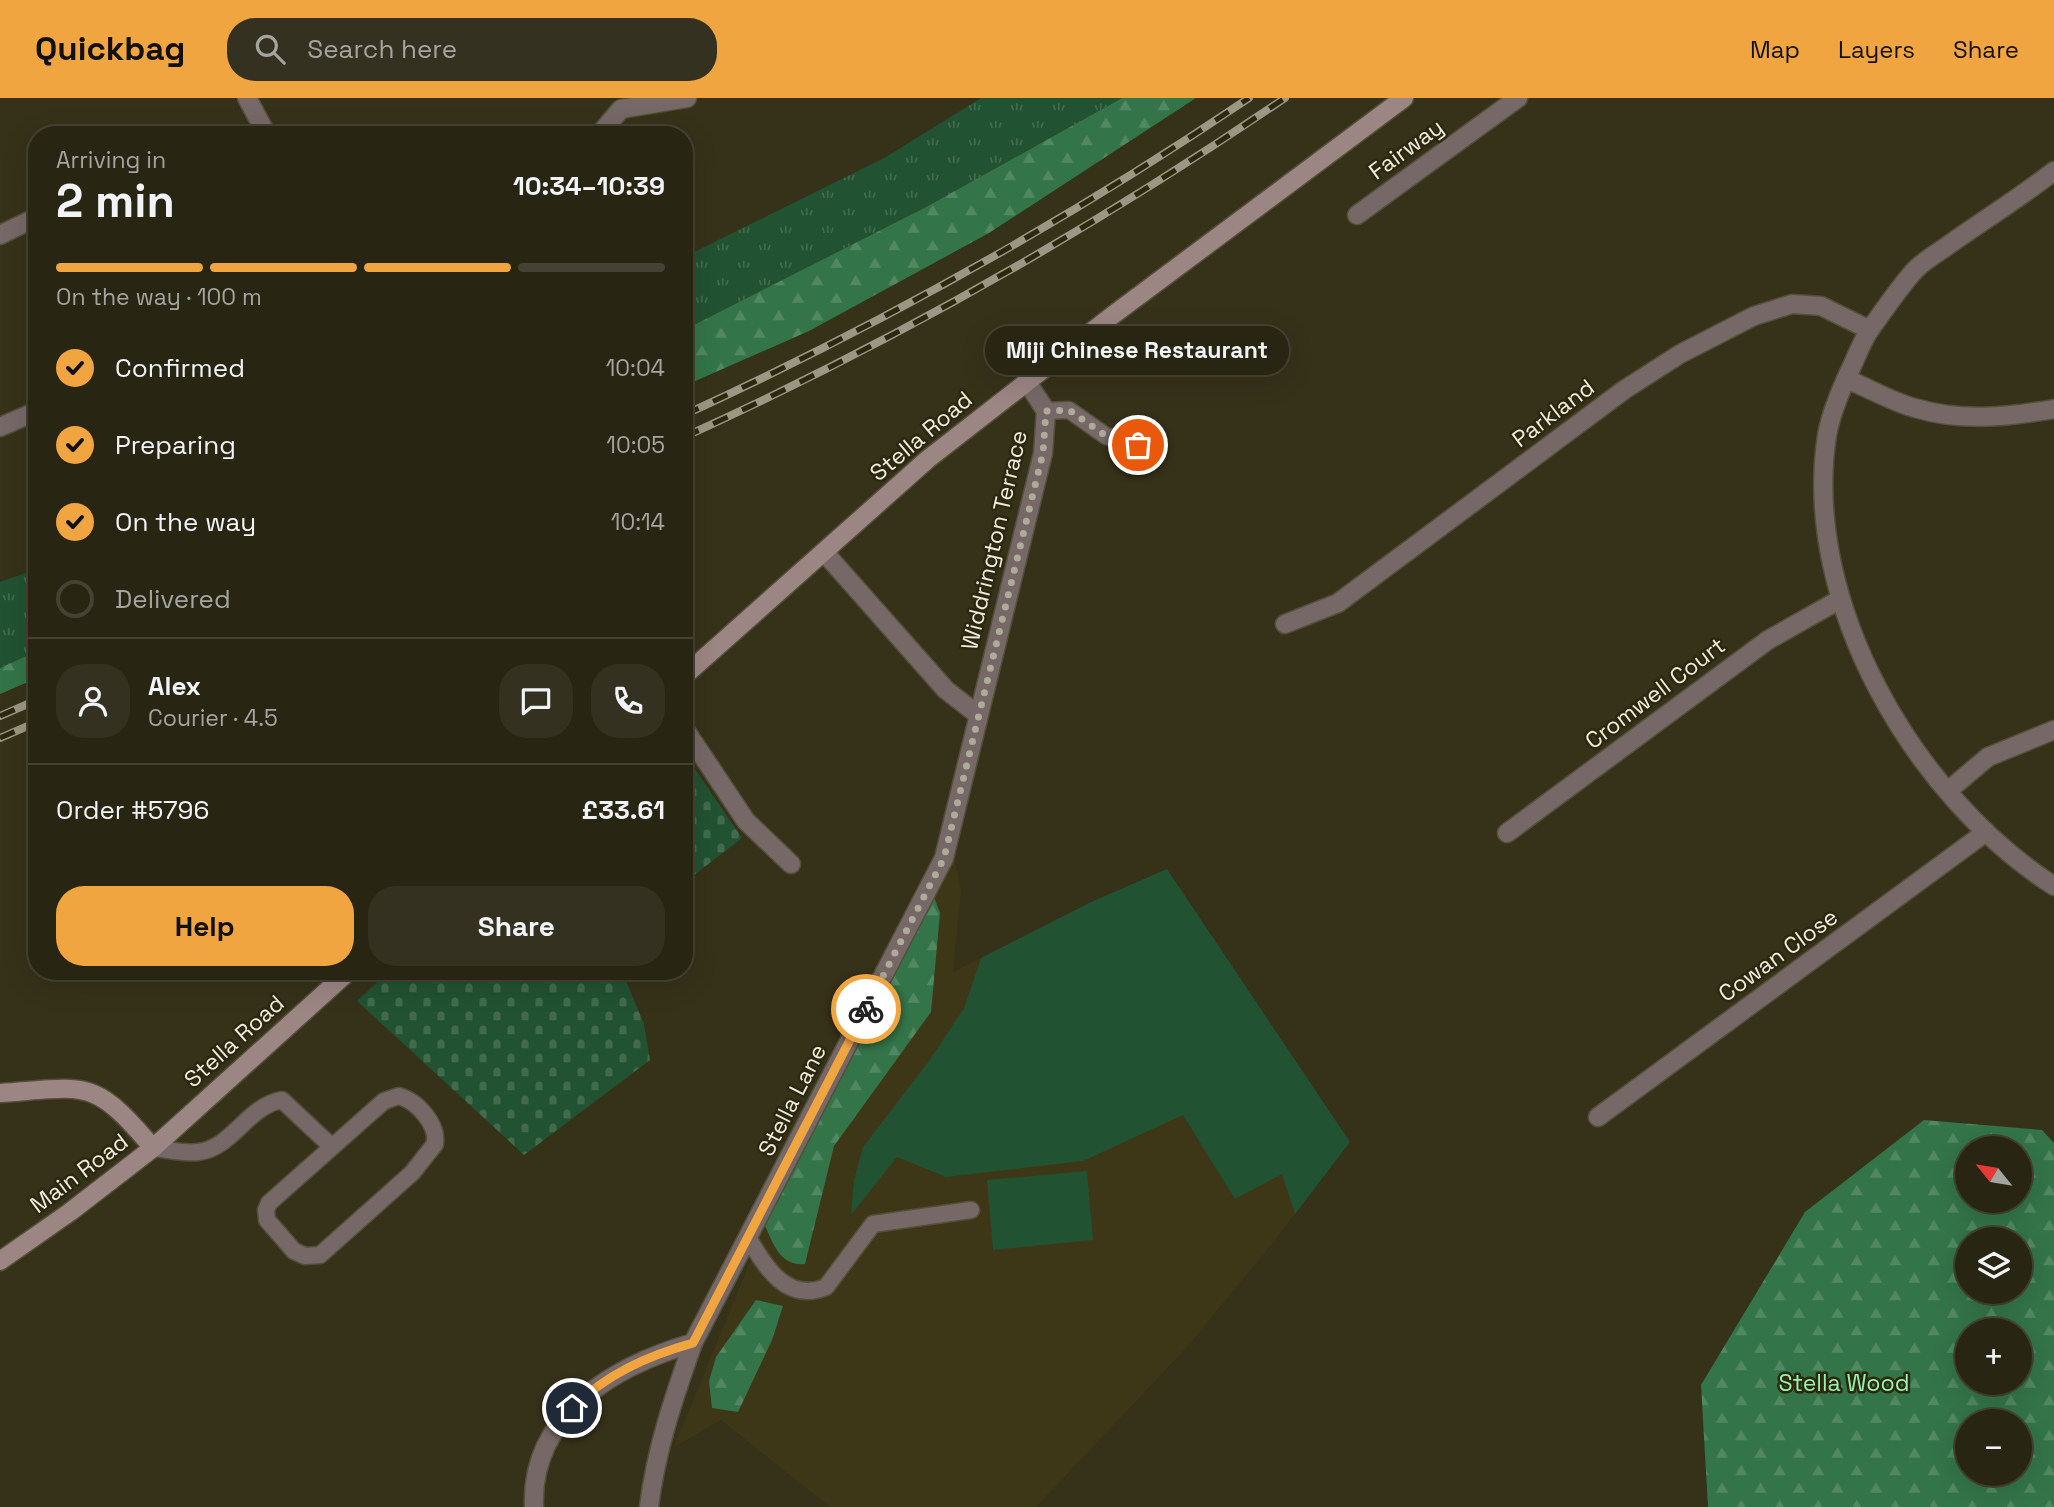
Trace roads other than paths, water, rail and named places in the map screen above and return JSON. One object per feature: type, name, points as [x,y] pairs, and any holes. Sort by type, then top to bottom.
[{"type":"main road","name":"Stella Road","points":[[693,668],[928,459],[1404,98]]},
{"type":"main road","name":"Stella Road","points":[[153,1148],[339,980]]},
{"type":"main road","points":[[0,1093],[76,1088],[100,1094],[120,1108],[153,1148]]},
{"type":"main road","name":"Main Road","points":[[0,1261],[70,1212],[153,1148]]},
{"type":"street","points":[[247,98],[262,126]]},
{"type":"street","points":[[604,126],[617,103],[687,98]]},
{"type":"street","name":"Fairway","points":[[1357,215],[1518,98]]},
{"type":"street","points":[[2054,170],[2019,199],[1916,268],[1870,330],[1846,379],[1827,433],[1824,475],[1825,527],[1839,600],[1884,701],[1901,730],[1986,832],[2054,886]]},
{"type":"street","points":[[0,235],[28,221]]},
{"type":"street","name":"Parkland","points":[[1285,624],[1338,603],[1624,390],[1680,354],[1742,322],[1792,304],[1821,306],[1870,330]]},
{"type":"street","points":[[1846,379],[1915,408],[1965,418],[2000,418],[2054,409]]},
{"type":"street","name":"Widdrington Terrace","points":[[977,714],[1043,453],[1046,411],[1027,382]]},
{"type":"street","points":[[2,422],[28,414]]},
{"type":"street","points":[[824,552],[946,690],[977,714]]},
{"type":"street","name":"Cromwell Court","points":[[1507,833],[1768,640],[1839,600]]},
{"type":"street","name":"Stella Lane","points":[[649,1507],[654,1466],[693,1343],[944,858],[977,714]]},
{"type":"street","points":[[1949,790],[1988,757],[2054,730]]},
{"type":"street","points":[[693,742],[746,821],[791,864]]},
{"type":"street","name":"Cowan Close","points":[[1598,1117],[1986,832]]},
{"type":"street","points":[[534,1507],[538,1470],[546,1446],[572,1408],[612,1375],[662,1352],[693,1343]]},
{"type":"lane","points":[[1046,411],[1069,410],[1106,436],[1138,445]]},
{"type":"lane","points":[[399,1096],[410,1099],[433,1125],[436,1136],[435,1144],[412,1173],[320,1255],[305,1256],[295,1251],[267,1220],[266,1210],[269,1203],[331,1146],[384,1101],[399,1096]]},
{"type":"lane","points":[[153,1148],[198,1152],[218,1145],[260,1108],[282,1100],[331,1146]]},
{"type":"lane","points":[[748,1237],[769,1269],[785,1285],[796,1292],[817,1291],[826,1287],[873,1224],[971,1210]]},
{"type":"railway","points":[[693,411],[830,345],[973,268],[1113,186],[1249,98]]},
{"type":"railway","points":[[693,433],[840,362],[992,280],[1140,192],[1285,98]]},
{"type":"railway","points":[[0,716],[28,704]]},
{"type":"railway","points":[[0,738],[28,726]]},
{"type":"place","name":"Miji Chinese Restaurant","points":[[1138,445]]},
{"type":"park label","name":"Stella Wood","points":[[1844,1383]]}]
